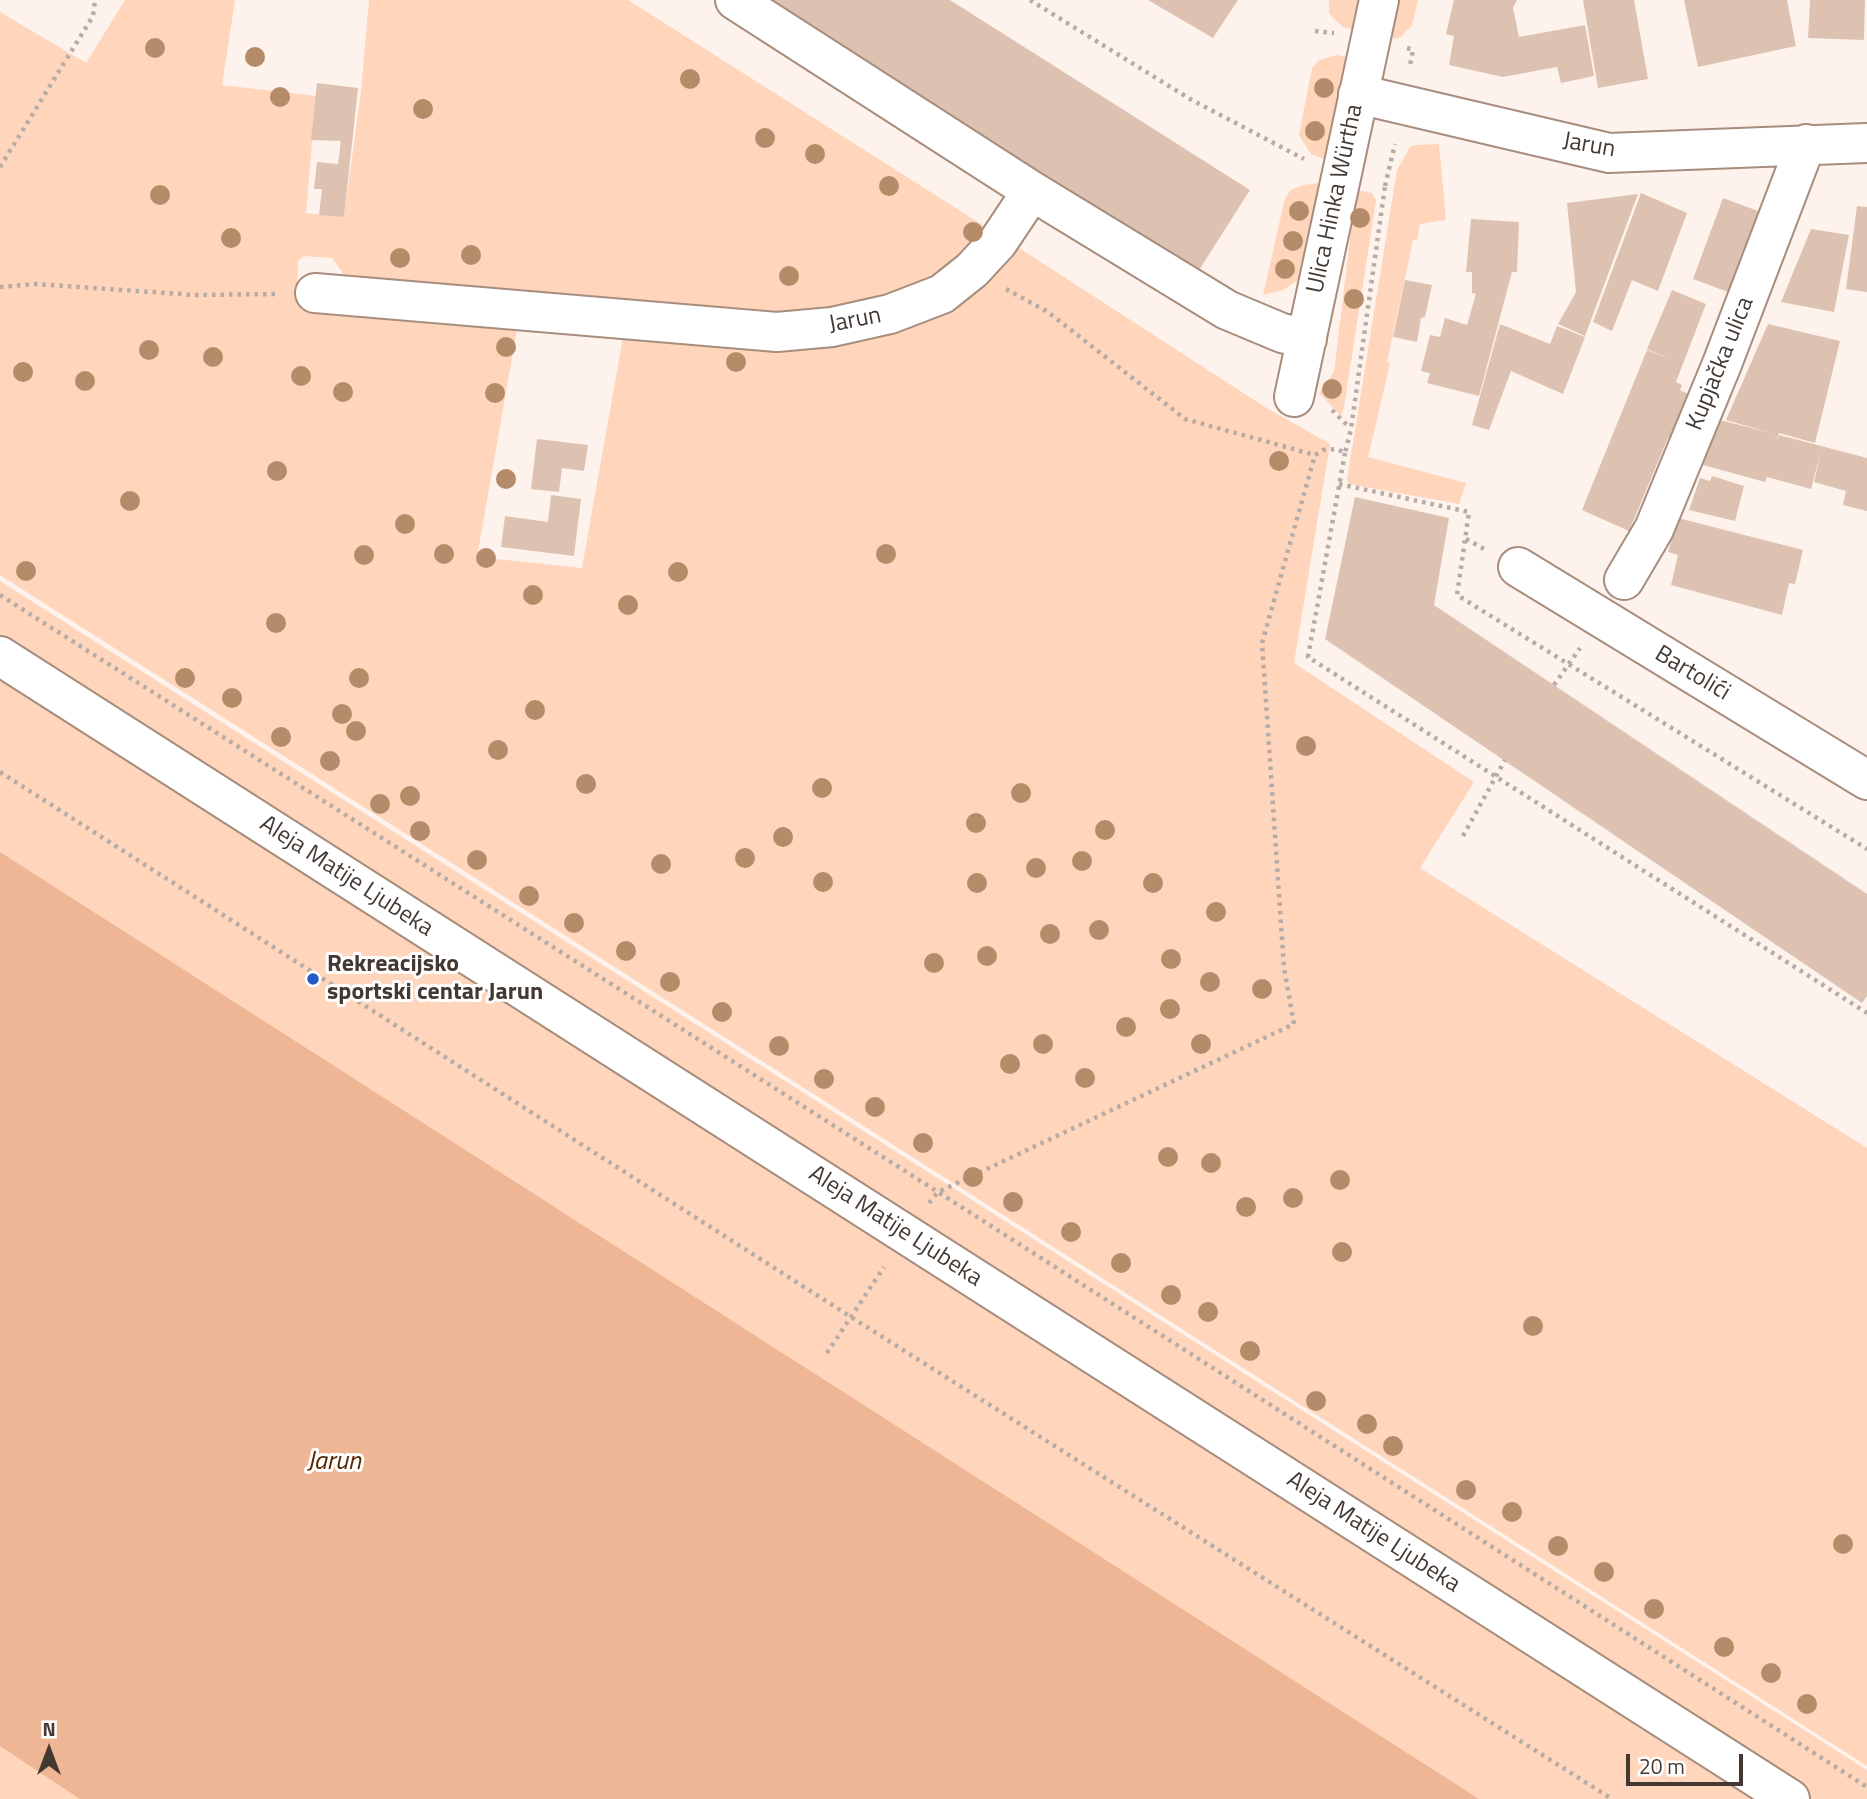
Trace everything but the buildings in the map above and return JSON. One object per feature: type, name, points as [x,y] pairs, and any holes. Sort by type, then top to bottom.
[{"type":"street","points":[[735,0],[1032,191],[1227,310],[1271,329],[1307,339]]},
{"type":"street","name":"Ulica Hinka Würtha","points":[[1294,397],[1379,0]]},
{"type":"street","name":"Jarun","points":[[1358,94],[1609,153],[1867,143]]},
{"type":"street","name":"Kupjačka ulica","points":[[1624,580],[1654,529],[1722,364],[1806,144]]},
{"type":"street","name":"Jarun","points":[[315,293],[777,332],[832,327],[890,314],[942,294],[972,271],[998,242],[1032,191]]},
{"type":"street","name":"Bartolići","points":[[1518,568],[1867,780]]},
{"type":"street","name":"Aleja Matije Ljubeka","points":[[0,656],[1790,1799]]},
{"type":"path","points":[[0,167],[93,16],[95,0]]},
{"type":"path","points":[[1030,0],[1190,99],[1280,147]]},
{"type":"path","points":[[1385,186],[1351,429],[1308,657],[1866,1011]]},
{"type":"path","points":[[972,271],[1048,312],[1185,419],[1315,455]]},
{"type":"path","points":[[0,287],[36,284],[195,295],[315,293]]},
{"type":"path","points":[[938,1192],[1293,1024],[1284,968],[1262,643],[1315,455],[1323,450],[1337,449],[1345,453]]},
{"type":"path","points":[[0,596],[1867,1787]]},
{"type":"path","points":[[1463,836],[1505,760]]},
{"type":"path","points":[[0,772],[851,1317],[1612,1799]]},
{"type":"path","points":[[827,1353],[862,1302]]},
{"type":"shaded area","points":[[125,0],[235,0],[222,85],[316,96],[306,213],[344,217],[361,91],[369,0],[628,0],[992,231],[945,275],[927,284],[890,300],[850,311],[796,319],[742,320],[385,284],[345,276],[332,258],[304,256],[298,261],[297,305],[518,324],[477,557],[582,568],[623,337],[776,343],[910,320],[975,287],[1016,246],[1265,407],[1330,444],[1294,663],[1474,782],[1420,868],[1867,1148],[1867,1766],[0,575],[0,12],[86,63]]},
{"type":"shaded area","points":[[1329,0],[1360,0],[1353,29],[1343,27],[1329,13]]},
{"type":"shaded area","points":[[1397,0],[1418,0],[1412,25],[1401,37],[1393,39],[1393,21]]},
{"type":"shaded area","points":[[1337,55],[1347,57],[1324,159],[1311,154],[1299,135],[1312,68],[1319,60]]},
{"type":"shaded area","points":[[1439,144],[1446,220],[1420,224],[1417,240],[1413,240],[1387,362],[1390,364],[1368,457],[1466,483],[1459,504],[1349,484],[1347,480],[1397,170],[1410,147]]},
{"type":"shaded area","points":[[1321,183],[1298,280],[1283,290],[1263,295],[1285,198],[1291,190],[1303,185]]},
{"type":"shaded area","points":[[1356,190],[1372,193],[1376,200],[1341,416],[1319,393],[1334,372]]},
{"type":"shaded area","name":"Rekreacijsko sportski centar Jarun","points":[[0,581],[1867,1770],[1867,1799],[0,1799]]},
{"type":"water","name":"Jarun","points":[[0,852],[1479,1799],[80,1799],[0,1746]]},
{"type":"place","name":"Rekreacijsko sportski centar Jarun","points":[[313,979]]}]
